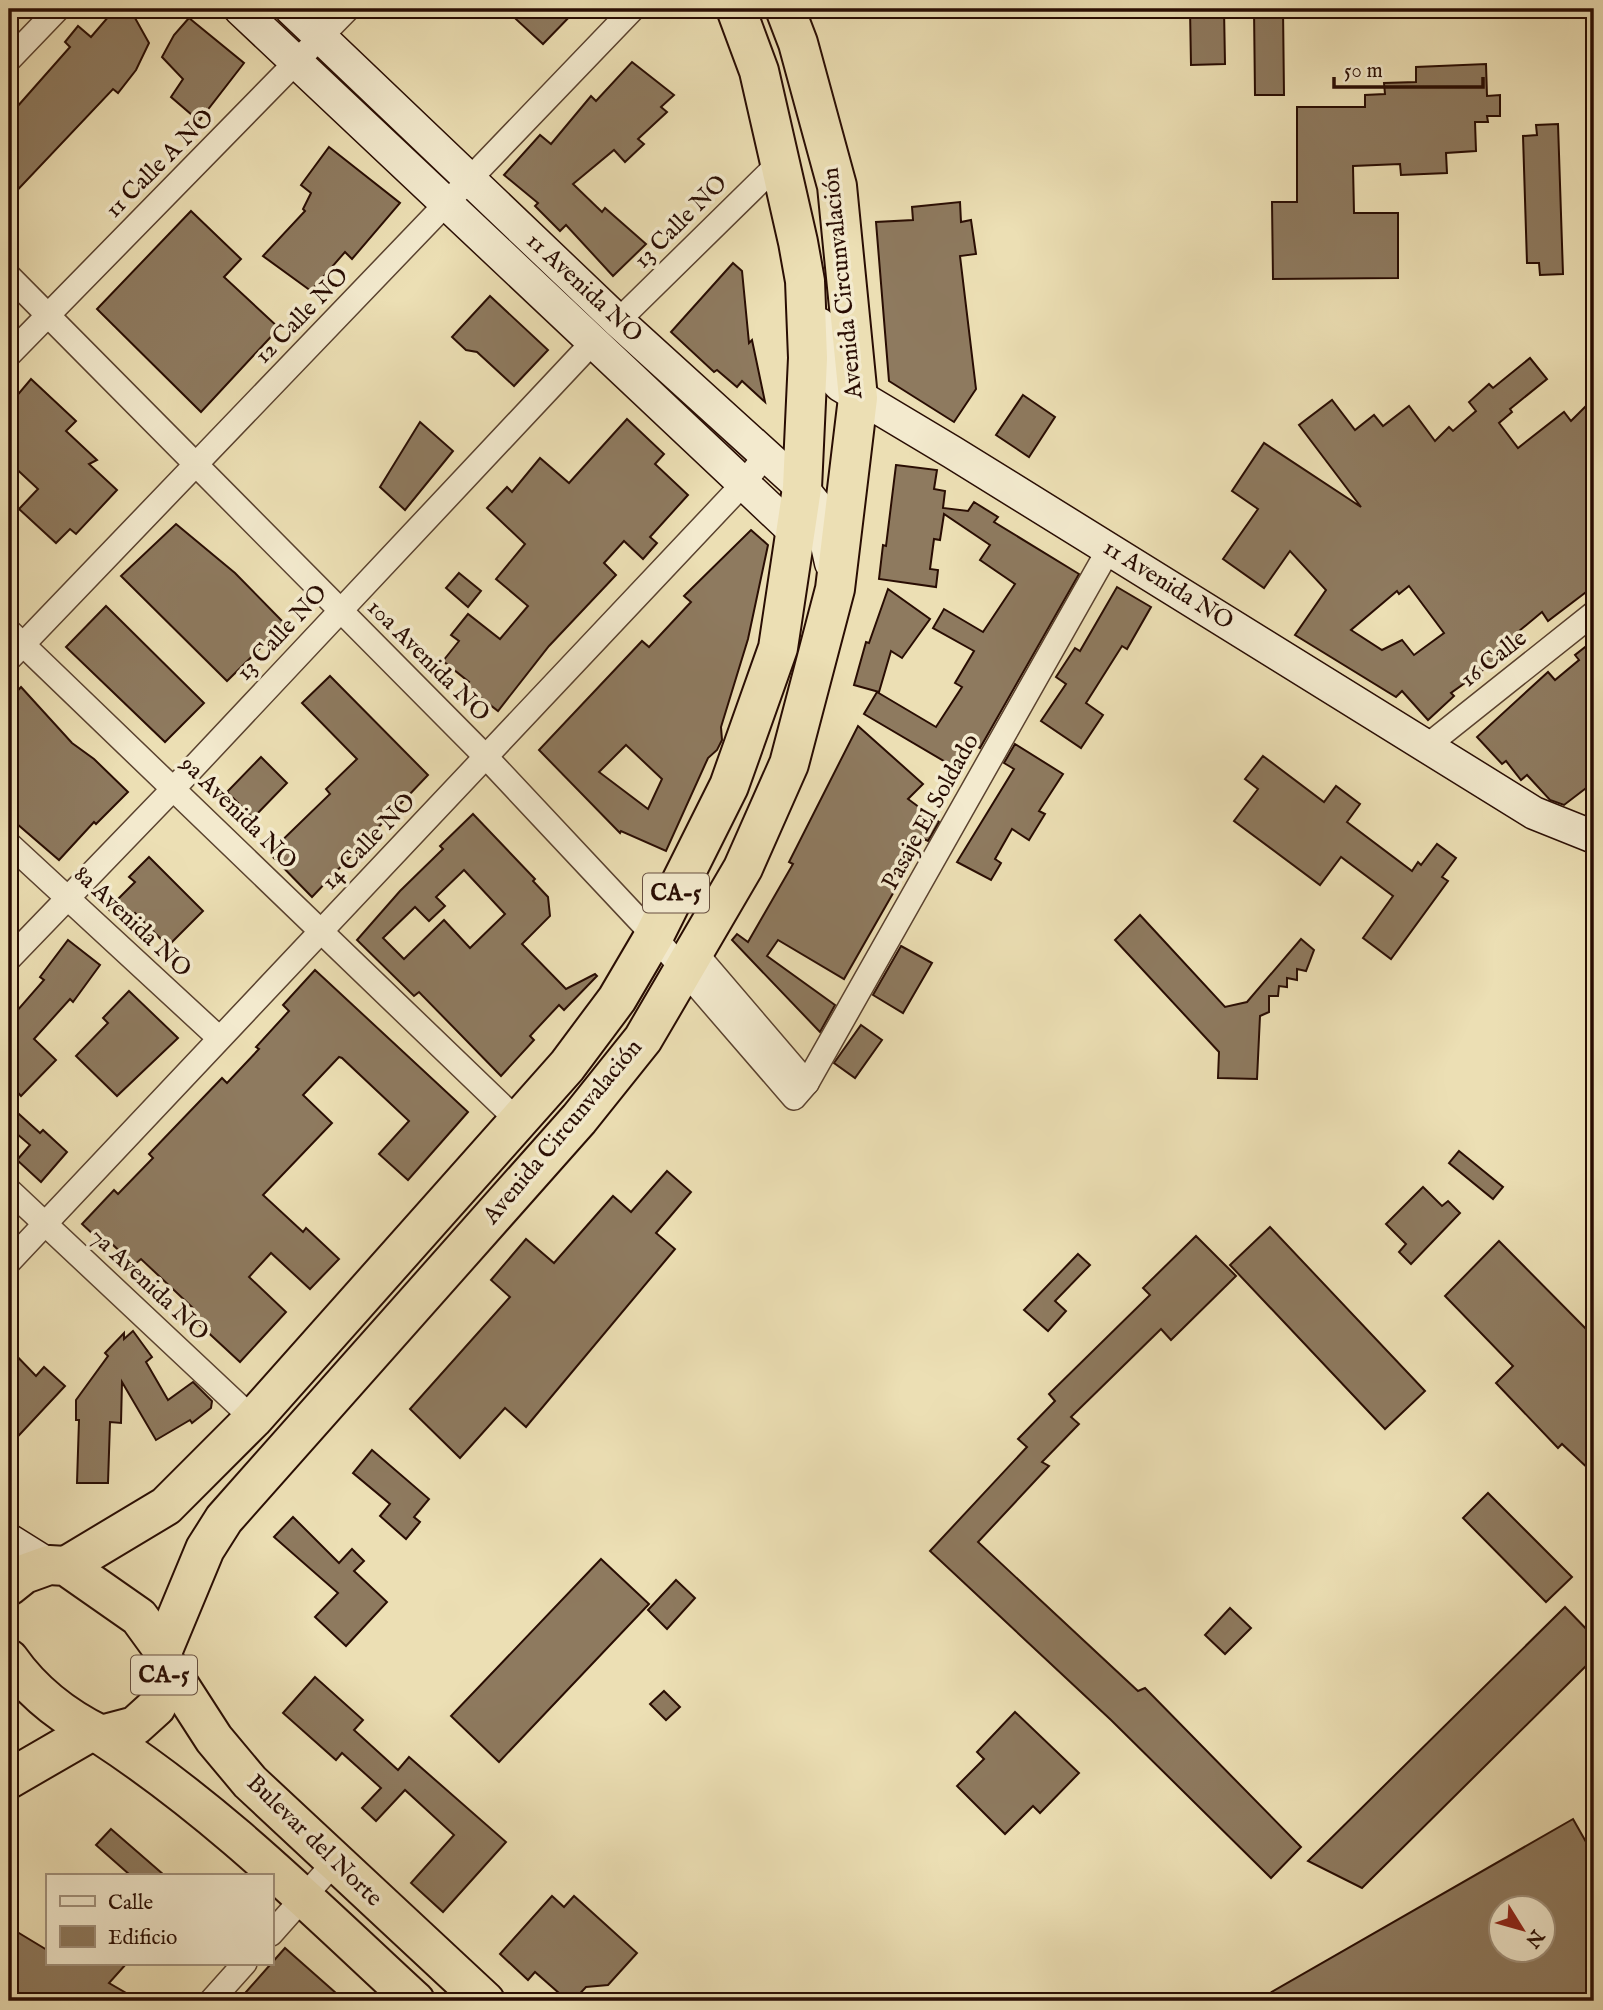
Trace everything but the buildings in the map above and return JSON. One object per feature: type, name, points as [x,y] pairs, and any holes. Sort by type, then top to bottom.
[{"type":"highway","name":"Avenida Circunvalación","points":[[57,1566],[166,1506],[253,1419],[519,1122],[567,1066],[609,1010],[654,936],[729,786],[778,648],[802,488],[808,358],[804,281],[781,161],[759,71],[736,9]]},
{"type":"highway","name":"Avenida Circunvalación","points":[[164,1657],[205,1549],[224,1519],[603,1089],[643,1039],[743,868],[789,764],[835,589],[858,398],[837,186],[798,43],[785,9]]},
{"type":"highway","points":[[428,1288],[441,1249],[453,1227],[524,1146],[526,1132],[519,1122]]},
{"type":"highway","name":"CA-5","points":[[9,1586],[24,1574],[57,1566],[139,1617],[164,1657],[163,1692],[156,1707],[135,1726],[96,1733]]},
{"type":"highway","name":"Bulevar del Norte","points":[[164,1657],[214,1739],[250,1782],[485,2001]]},
{"type":"highway","name":"Bulevar del Norte","points":[[9,1659],[57,1710],[176,1786],[262,1857],[415,2001]]},
{"type":"highway","points":[[9,1779],[96,1733]]},
{"type":"street","points":[[9,60],[58,9]]},
{"type":"street","name":"11 Avenida NO","points":[[240,9],[797,534]]},
{"type":"street","name":"11 Avenida NO","points":[[291,9],[618,321],[802,488],[821,516],[835,589]]},
{"type":"street","name":"11 Calle A NO","points":[[9,355],[348,9]]},
{"type":"street","name":"12 Calle NO","points":[[13,645],[195,465],[633,9]]},
{"type":"street","name":"13 Calle NO","points":[[618,321],[781,161]]},
{"type":"street","name":"10a Avenida NO","points":[[9,276],[486,758],[654,936],[688,961],[801,1090]]},
{"type":"street","name":"11 Avenida NO","points":[[804,281],[815,299],[828,372],[858,398],[1110,549],[1534,813],[1594,837]]},
{"type":"street","name":"13 Calle NO","points":[[9,959],[592,343]]},
{"type":"street","name":"14 Calle NO","points":[[9,1262],[320,930],[486,758],[743,484],[765,456]]},
{"type":"street","name":"Pasaje El Soldado","points":[[801,1090],[1110,549]]},
{"type":"street","name":"16 Calle","points":[[1427,746],[1594,613]]},
{"type":"street","name":"9a Avenida NO","points":[[13,645],[174,787],[519,1122]]},
{"type":"street","name":"8a Avenida NO","points":[[9,844],[219,1038]]},
{"type":"street","name":"7a Avenida NO","points":[[9,1190],[253,1419]]},
{"type":"street","points":[[9,1540],[57,1566]]},
{"type":"street","points":[[273,1932],[334,1863]]},
{"type":"street","points":[[211,2001],[244,1965]]}]
